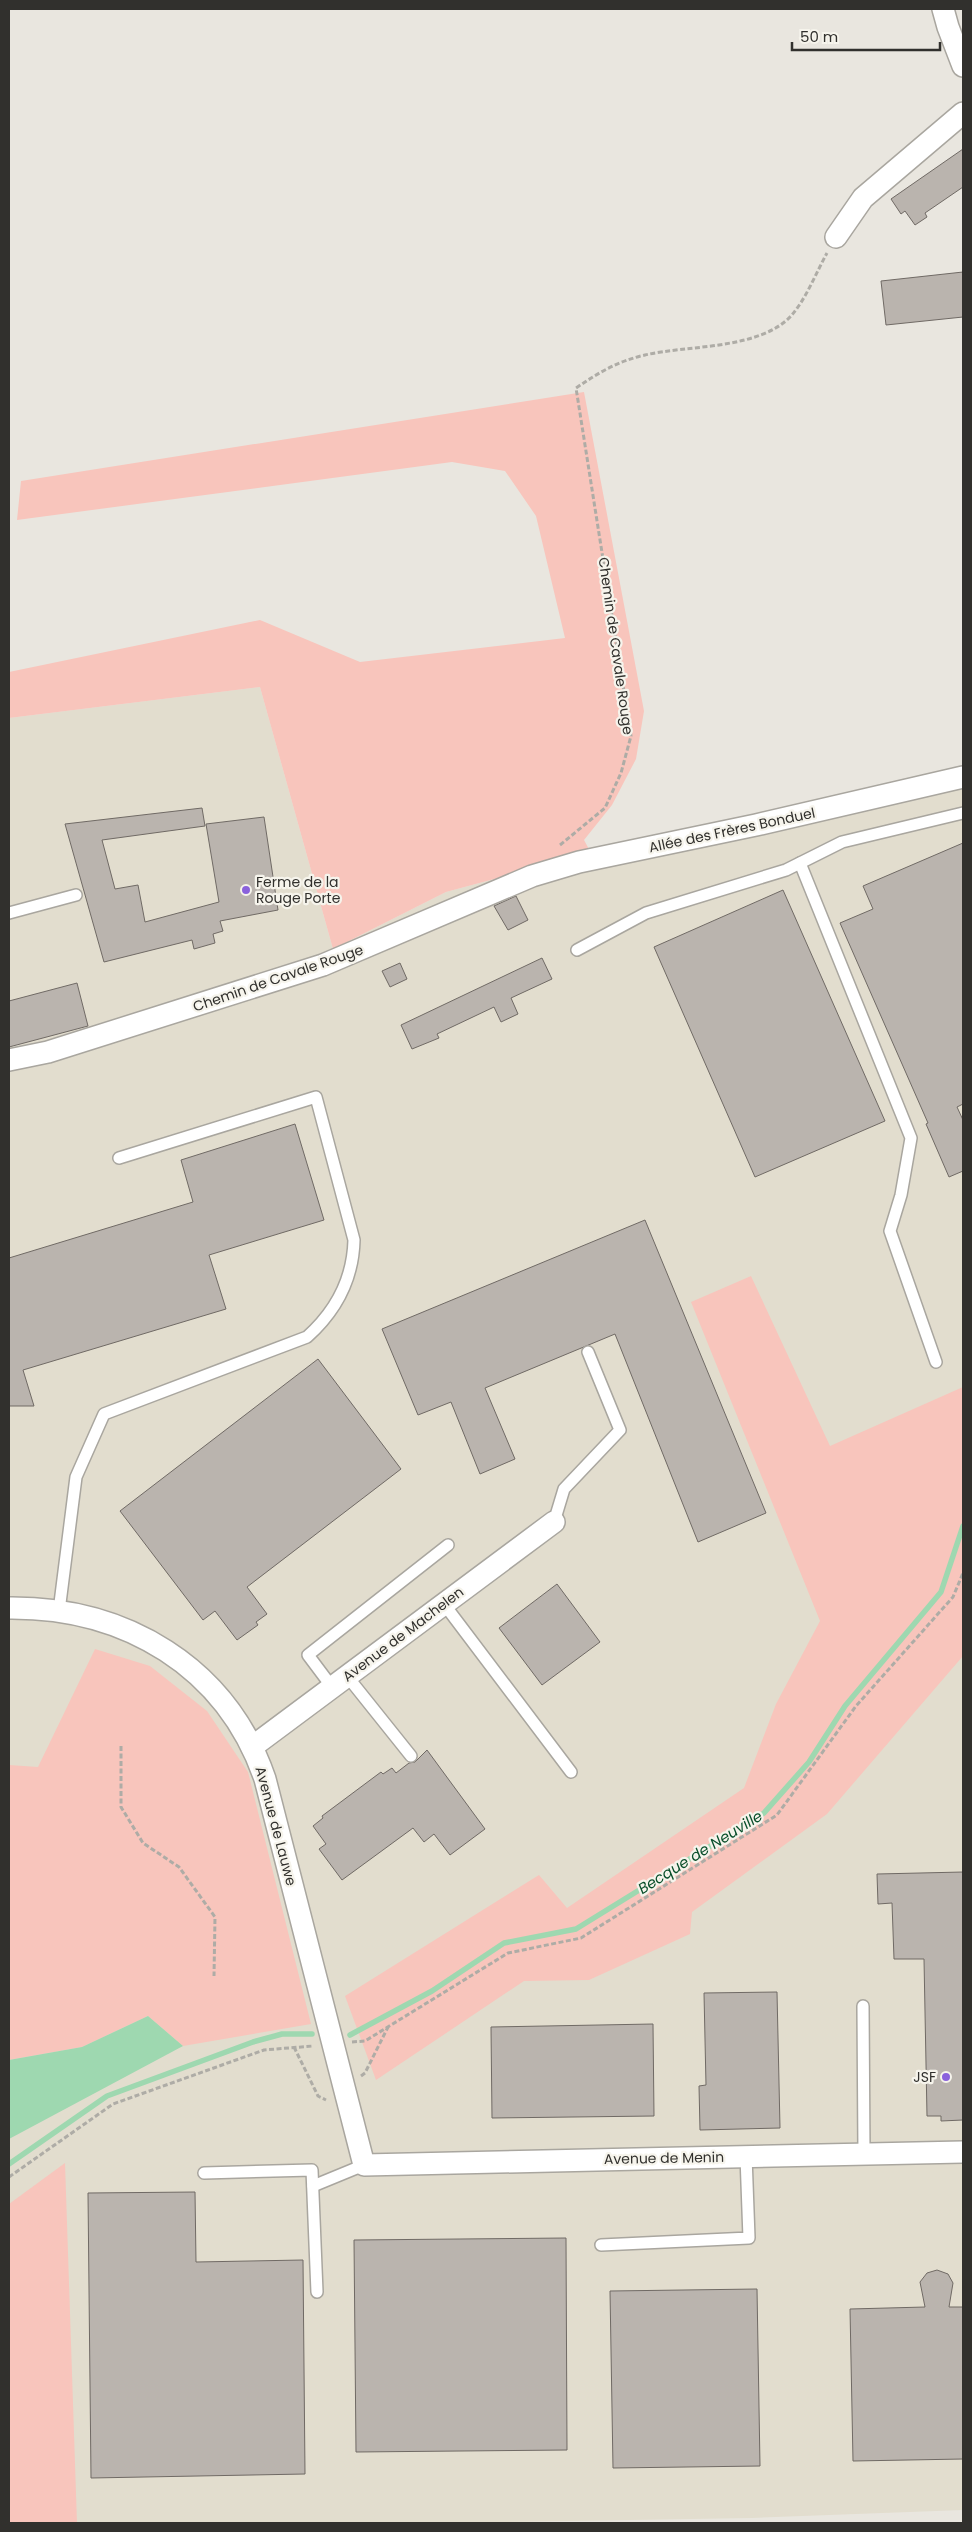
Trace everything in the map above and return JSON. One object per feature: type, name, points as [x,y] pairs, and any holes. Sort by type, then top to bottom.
[{"type":"street","points":[[943,9],[963,66]]},
{"type":"street","points":[[836,237],[863,198],[963,113]]},
{"type":"street","name":"Allée des Frères Bonduel","points":[[502,887],[579,862],[756,825],[963,777]]},
{"type":"street","name":"Chemin de Cavale Rouge","points":[[9,1060],[48,1052],[323,964],[360,951],[502,887]]},
{"type":"street","name":"Avenue de Machelen","points":[[252,1747],[554,1522]]},
{"type":"street","name":"Avenue de Lauwe","points":[[9,1608],[59,1610],[92,1618],[131,1632],[179,1660],[203,1680],[223,1702],[252,1747],[265,1779],[364,2164]]},
{"type":"street","name":"Avenue de Menin","points":[[364,2164],[963,2152]]},
{"type":"lane","points":[[577,950],[646,913],[786,870],[842,842],[963,813]]},
{"type":"lane","points":[[800,863],[911,1138],[901,1194],[890,1231],[936,1362]]},
{"type":"lane","points":[[9,914],[76,895]]},
{"type":"lane","points":[[59,1610],[76,1477],[104,1414],[307,1338],[320,1326],[338,1301],[348,1280],[353,1258],[354,1240],[316,1097],[119,1158]]},
{"type":"lane","points":[[554,1522],[564,1489],[620,1430],[588,1352]]},
{"type":"lane","points":[[411,1756],[340,1682],[308,1655],[448,1545]]},
{"type":"lane","points":[[444,1604],[570,1772]]},
{"type":"lane","points":[[862,2006],[864,2154]]},
{"type":"lane","points":[[601,2245],[749,2238],[746,2156]]},
{"type":"lane","points":[[313,2186],[364,2164]]},
{"type":"lane","points":[[204,2173],[312,2170],[317,2292]]},
{"type":"path","name":"Chemin de Cavale Rouge","points":[[552,851],[605,808],[621,773],[631,736],[576,388],[613,365],[628,360],[660,352],[747,339],[774,329],[792,315],[836,237]]},
{"type":"path","points":[[351,2042],[365,2041],[508,1953],[581,1938],[777,1815],[856,1706],[953,1597],[963,1573]]},
{"type":"path","points":[[120,1746],[121,1807],[143,1843],[179,1867],[215,1917],[214,1976]]},
{"type":"path","points":[[344,2088],[365,2073],[389,2027]]},
{"type":"path","points":[[9,2177],[114,2104],[264,2050],[312,2046]]},
{"type":"path","points":[[294,2047],[318,2096],[351,2113]]},
{"type":"shaded area","points":[[584,392],[644,711],[636,759],[612,805],[584,840],[591,853],[446,892],[333,949],[260,687],[9,718],[9,672],[260,620],[360,662],[565,638],[536,516],[505,471],[452,462],[17,520],[21,481]]},
{"type":"shaded area","points":[[260,687],[333,949],[446,892],[591,853],[963,769],[963,2510],[752,2518],[448,2523],[9,2523],[9,718]]},
{"type":"shaded area","points":[[751,1276],[830,1446],[963,1387],[963,1656],[827,1814],[692,1912],[690,1934],[589,1980],[524,1981],[376,2080],[345,1996],[539,1875],[567,1908],[744,1788],[776,1704],[820,1621],[691,1302]]},
{"type":"shaded area","points":[[95,1649],[150,1666],[207,1711],[248,1772],[311,2024],[183,2046],[148,2016],[82,2047],[9,2060],[9,1765],[38,1767]]},
{"type":"shaded area","points":[[148,2016],[183,2046],[9,2139],[9,2060],[82,2047]]},
{"type":"shaded area","points":[[65,2163],[77,2523],[9,2523],[9,2204]]},
{"type":"building","points":[[963,149],[963,187],[925,213],[927,217],[915,225],[905,211],[901,214],[891,199]]},
{"type":"building","points":[[963,272],[963,317],[886,325],[881,281]]},
{"type":"building","name":"Ferme de la Rouge Porte","points":[[202,808],[205,826],[102,840],[115,889],[138,885],[145,922],[219,902],[206,824],[264,817],[278,910],[220,921],[223,931],[213,934],[215,943],[194,949],[192,940],[104,962],[65,824]]},
{"type":"building","points":[[963,843],[963,1104],[957,1107],[963,1120],[963,1171],[949,1177],[926,1124],[928,1123],[840,923],[873,909],[863,886]]},
{"type":"building","points":[[783,890],[885,1121],[755,1177],[654,947]]},
{"type":"building","points":[[516,896],[528,920],[508,930],[494,906]]},
{"type":"building","points":[[542,958],[552,979],[511,998],[518,1014],[501,1022],[494,1007],[437,1034],[439,1038],[412,1049],[401,1025]]},
{"type":"building","points":[[400,963],[407,979],[390,987],[382,971]]},
{"type":"building","points":[[77,983],[88,1026],[9,1047],[9,1001]]},
{"type":"building","points":[[295,1124],[324,1220],[209,1255],[226,1309],[23,1370],[34,1406],[9,1406],[9,1258],[193,1202],[181,1160]]},
{"type":"building","points":[[645,1220],[766,1513],[698,1542],[615,1334],[485,1388],[515,1459],[480,1474],[451,1402],[418,1415],[382,1329]]},
{"type":"building","points":[[318,1359],[401,1469],[247,1587],[267,1614],[256,1622],[258,1625],[237,1640],[215,1611],[203,1620],[120,1511]]},
{"type":"building","points":[[557,1584],[600,1642],[542,1685],[499,1628]]},
{"type":"building","points":[[427,1750],[485,1829],[450,1855],[434,1834],[424,1842],[413,1828],[342,1880],[319,1849],[326,1844],[313,1826],[323,1818],[322,1816],[381,1772],[383,1774],[392,1768],[396,1773],[409,1763],[415,1762]]},
{"type":"building","points":[[963,1872],[963,2120],[941,2121],[941,2116],[927,2116],[924,1959],[894,1959],[892,1903],[878,1904],[877,1874]]},
{"type":"building","points":[[777,1992],[780,2128],[700,2130],[699,2086],[706,2085],[704,1993]]},
{"type":"building","points":[[653,2024],[654,2116],[492,2118],[491,2027]]},
{"type":"building","points":[[195,2192],[196,2262],[303,2260],[305,2474],[91,2478],[88,2193]]},
{"type":"building","points":[[566,2238],[567,2450],[356,2452],[354,2240]]},
{"type":"building","points":[[937,2270],[948,2274],[953,2283],[949,2307],[963,2307],[963,2459],[853,2461],[850,2309],[925,2307],[920,2282],[927,2273]]},
{"type":"building","points":[[757,2289],[760,2466],[613,2468],[610,2291]]},
{"type":"waterway","name":"Becque de Neuville","points":[[350,2035],[432,1991],[504,1943],[576,1929],[764,1813],[809,1762],[845,1706],[941,1592],[963,1526]]},
{"type":"waterway","points":[[9,2164],[107,2096],[253,2042],[282,2034],[312,2034]]},
{"type":"place","name":"Ferme de la Rouge Porte","points":[[246,890]]},
{"type":"place","name":"JSF","points":[[946,2077]]}]
